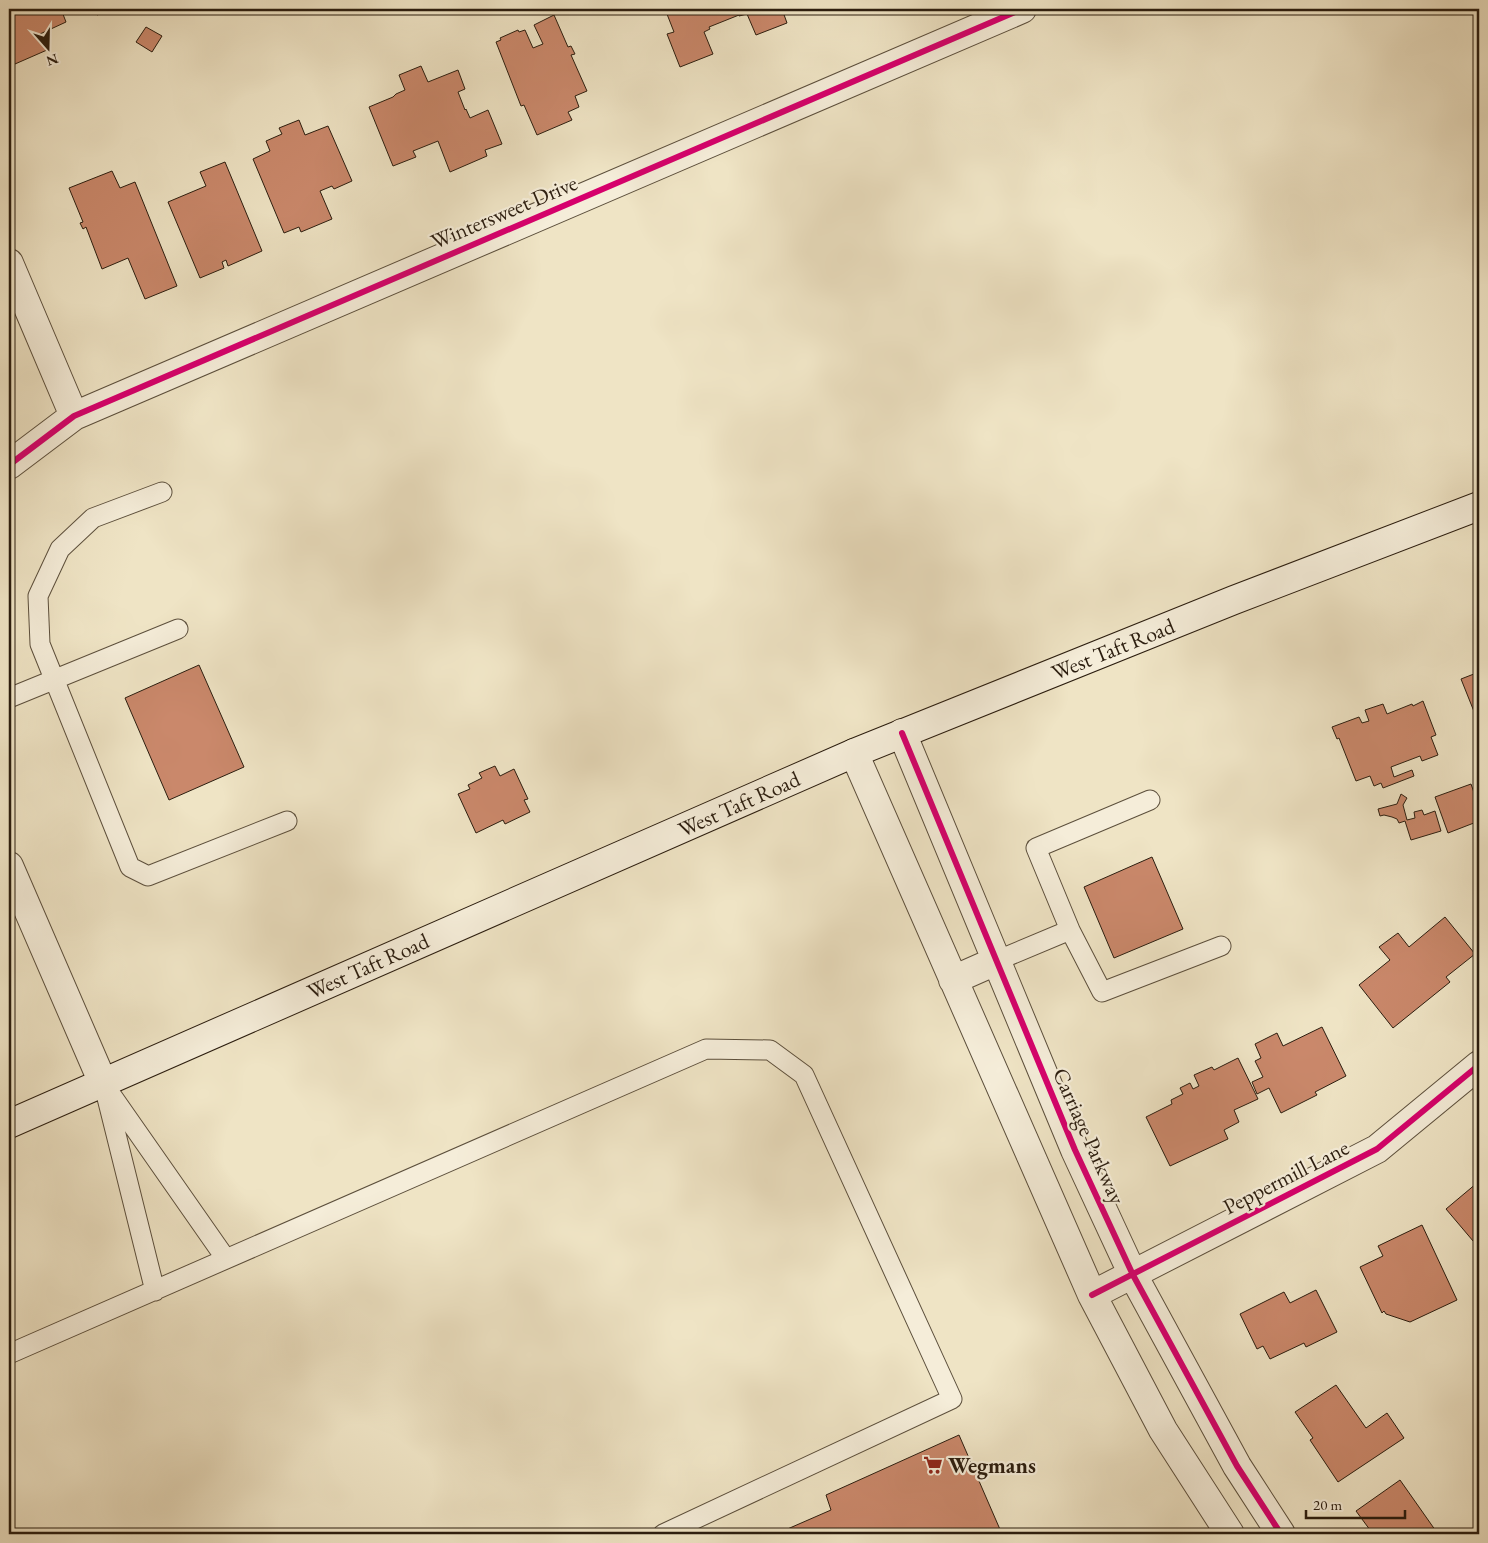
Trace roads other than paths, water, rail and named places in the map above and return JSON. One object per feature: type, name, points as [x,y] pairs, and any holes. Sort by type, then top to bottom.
[{"type":"street","name":"Wintersweet Drive","points":[[9,465],[74,416],[1022,9]]},
{"type":"street","points":[[9,263],[74,416]]},
{"type":"street","name":"West Taft Road","points":[[9,1124],[854,753],[1248,595],[1479,506]]},
{"type":"street","name":"Carriage Parkway","points":[[902,734],[1075,1150],[1133,1275],[1236,1466],[1281,1534]]},
{"type":"street","points":[[854,753],[1092,1295],[1163,1430],[1230,1534]]},
{"type":"street","points":[[9,866],[104,1083]]},
{"type":"street","points":[[953,980],[996,961]]},
{"type":"street","name":"Peppermill Lane","points":[[1092,1295],[1377,1149],[1479,1065]]},
{"type":"lane","points":[[162,492],[93,518],[60,549],[38,596],[40,644],[130,867],[148,876],[287,821]]},
{"type":"lane","points":[[9,698],[178,629]]},
{"type":"lane","points":[[1150,800],[1036,848],[1070,930],[1102,992],[1221,946]]},
{"type":"lane","points":[[996,961],[1070,930]]},
{"type":"lane","points":[[9,1354],[706,1049],[770,1050],[804,1075],[952,1399],[663,1534]]},
{"type":"lane","points":[[104,1083],[226,1259]]},
{"type":"lane","points":[[104,1083],[155,1291]]},
{"type":"place","name":"Wegmans","points":[[933,1465]]}]
